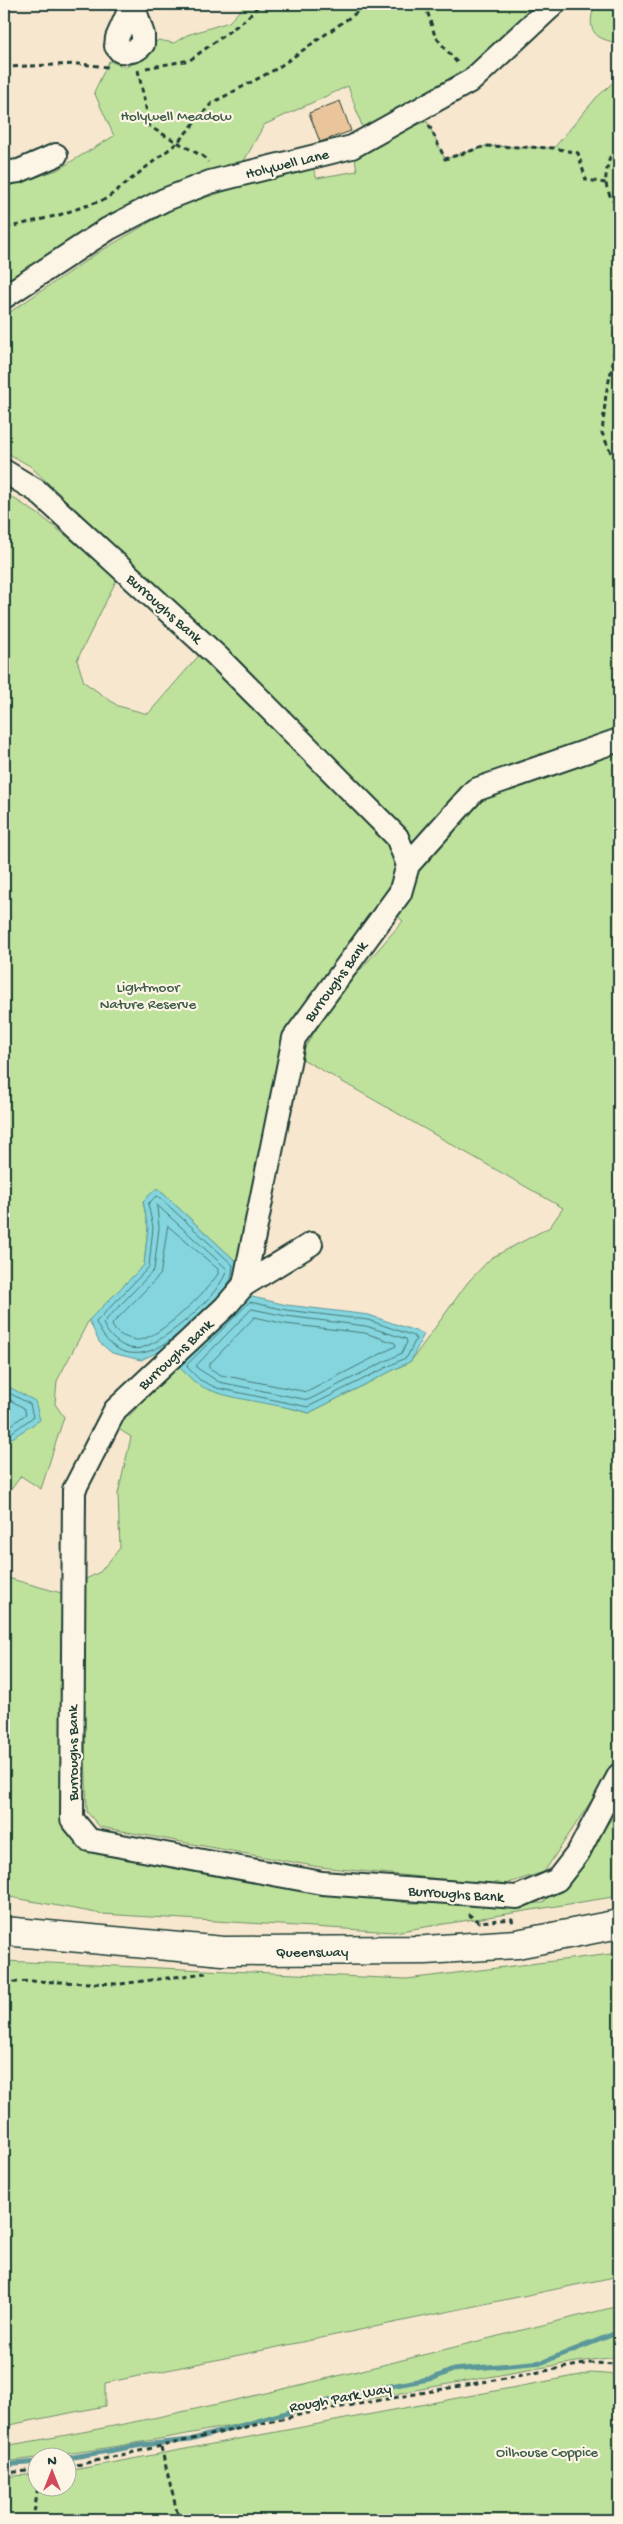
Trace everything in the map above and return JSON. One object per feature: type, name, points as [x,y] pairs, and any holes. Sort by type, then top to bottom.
[{"type":"main road","name":"Queensway","points":[[4,1931],[223,1951],[426,1950],[517,1944],[619,1924]]},
{"type":"street","name":"Holywell Lane","points":[[4,297],[108,229],[164,200],[210,182],[352,147],[472,80],[554,4]]},
{"type":"street","points":[[4,173],[19,171],[56,155]]},
{"type":"street","name":"Burroughs Bank","points":[[4,471],[37,491],[217,656],[397,837],[408,865],[400,893],[294,1038],[244,1285],[225,1307],[115,1410],[74,1490],[72,1819],[89,1840],[322,1883],[517,1897],[556,1880],[578,1853],[619,1775]]},
{"type":"street","points":[[408,865],[475,790],[619,740]]},
{"type":"street","points":[[244,1285],[311,1244]]},
{"type":"path","points":[[4,220],[5,229],[59,215],[106,198],[177,143],[212,103],[276,70],[356,13],[357,4]]},
{"type":"path","points":[[425,4],[435,36],[472,80]]},
{"type":"path","points":[[138,70],[150,127],[204,158],[210,165]]},
{"type":"path","points":[[421,109],[445,159],[486,146],[554,148],[578,153],[586,180],[606,183]]},
{"type":"path","points":[[619,155],[610,157],[606,183],[606,193],[619,209]]},
{"type":"path","points":[[619,289],[614,363],[606,394],[602,433],[619,470]]},
{"type":"path","points":[[441,1892],[479,1922],[512,1919],[517,1944]]},
{"type":"path","name":"Rough Park Way","points":[[78,2465],[308,2413],[590,2363],[619,2364]]},
{"type":"path","points":[[161,2447],[179,2520]]},
{"type":"path","points":[[4,2473],[28,2471]]},
{"type":"path","points":[[33,2520],[37,2496]]},
{"type":"green space","name":"Holywell Meadow","points":[[246,4],[554,4],[479,75],[363,129],[348,86],[264,125],[239,170],[4,292],[4,188],[57,170],[114,136],[94,92],[109,61],[126,67],[137,62],[158,40],[174,43],[187,35],[229,22]]},
{"type":"green space","points":[[595,4],[619,4],[619,43],[603,39],[594,32],[591,21]]},
{"type":"green space","name":"Lightmoor Nature Reserve","points":[[619,77],[619,1754],[611,1771],[544,1872],[502,1885],[319,1867],[100,1827],[87,1812],[80,1582],[100,1572],[120,1548],[118,1494],[131,1437],[117,1428],[178,1366],[197,1384],[309,1413],[411,1361],[468,1282],[491,1258],[550,1227],[563,1208],[299,1057],[335,999],[403,921],[382,904],[288,1029],[239,1264],[158,1189],[143,1201],[148,1228],[144,1265],[89,1320],[57,1381],[55,1404],[64,1417],[41,1489],[21,1476],[4,1499],[4,1438],[12,1438],[11,1388],[4,1390],[4,492],[41,516],[118,577],[77,660],[84,682],[118,706],[148,714],[202,652],[230,655],[30,466],[4,451],[4,316],[99,252],[176,207],[311,164],[317,178],[357,171],[354,152],[427,121],[445,159],[486,146],[554,148],[596,98]]},
{"type":"green space","points":[[4,1577],[65,1594],[65,1831],[84,1851],[408,1903],[543,1903],[619,1810],[619,1896],[394,1932],[102,1914],[4,1896]]},
{"type":"green space","points":[[619,1953],[619,2276],[105,2383],[105,2406],[4,2426],[4,1961],[407,1979]]},
{"type":"green space","points":[[619,2306],[619,2357],[557,2365],[454,2383],[229,2426],[78,2452],[78,2446],[28,2446],[28,2459],[4,2462],[4,2446],[159,2417]]},
{"type":"green space","name":"Oilhouse Coppice","points":[[591,2373],[619,2375],[619,2520],[4,2520],[4,2477],[28,2475],[28,2496],[78,2496],[78,2469]]},
{"type":"water","points":[[157,1188],[239,1264],[236,1281],[171,1346],[141,1360],[112,1353],[99,1342],[89,1320],[144,1265],[148,1228],[143,1201]]},
{"type":"water","points":[[248,1296],[287,1305],[369,1315],[424,1334],[411,1361],[309,1413],[237,1398],[199,1385],[178,1366],[198,1349]]},
{"type":"water","points":[[11,1388],[35,1401],[40,1420],[12,1438],[4,1438],[4,1390]]},
{"type":"building","points":[[340,101],[351,131],[320,142],[309,113]]},
{"type":"waterway","points":[[78,2456],[142,2445],[190,2440],[364,2391],[434,2378],[453,2370],[543,2362],[619,2332]]},
{"type":"waterway","points":[[4,2465],[28,2463]]}]
